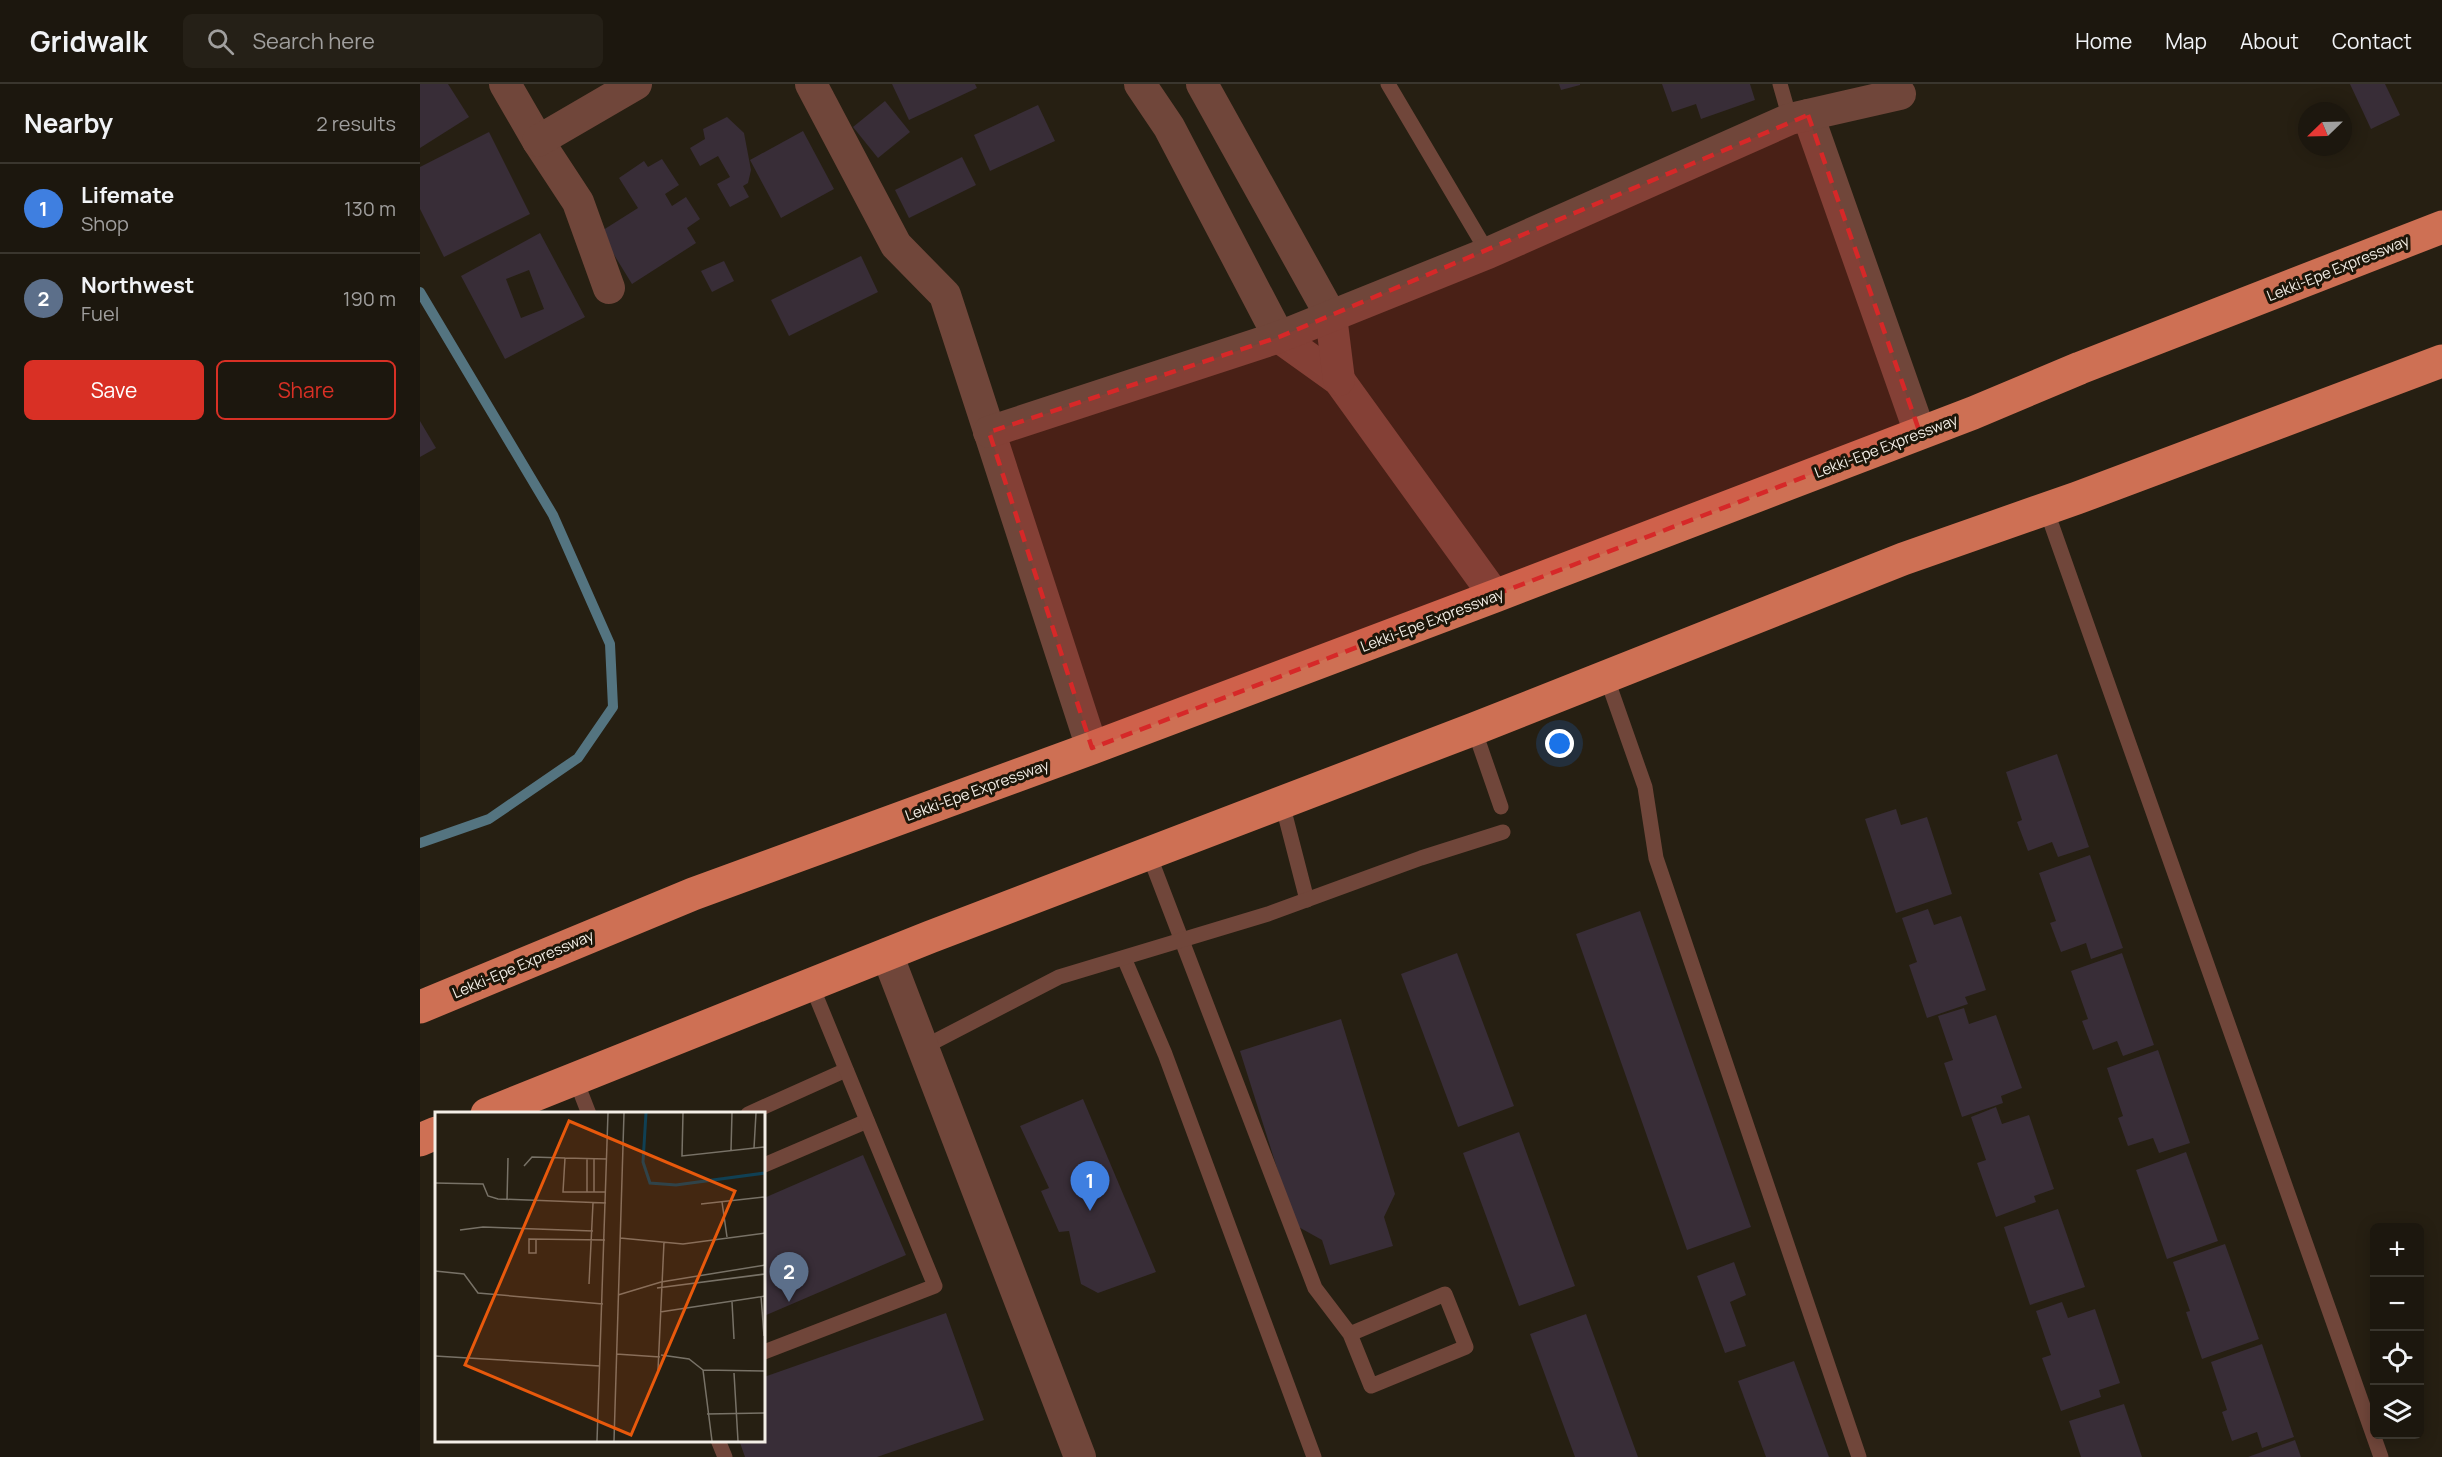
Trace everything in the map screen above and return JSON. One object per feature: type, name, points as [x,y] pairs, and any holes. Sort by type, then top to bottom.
[{"type":"highway","name":"Lekki-Epe Expressway","points":[[420,1007],[693,894],[1092,748],[1495,596],[1920,433],[2442,227]]},
{"type":"highway","points":[[490,1112],[1148,852],[1474,729],[1903,560],[2442,361]]},
{"type":"highway","points":[[420,1140],[435,1133]]},
{"type":"street","points":[[505,84],[538,141],[578,202],[609,288]]},
{"type":"street","points":[[538,141],[636,84]]},
{"type":"street","points":[[811,84],[896,245],[945,295],[1092,748]]},
{"type":"street","points":[[1140,84],[1169,127],[1279,337],[1339,380],[1495,596]]},
{"type":"street","points":[[1202,84],[1332,316],[1339,380]]},
{"type":"street","points":[[988,432],[1279,337],[1488,253],[1799,117],[1900,94]]},
{"type":"street","points":[[1799,117],[1920,433]]},
{"type":"street","points":[[887,954],[1080,1457]]},
{"type":"lane","points":[[1388,84],[1488,253]]},
{"type":"lane","points":[[1780,84],[1799,117]]},
{"type":"lane","points":[[2046,509],[2380,1457]]},
{"type":"lane","points":[[1606,676],[1645,787],[1656,858],[1859,1457]]},
{"type":"lane","points":[[1474,729],[1501,807]]},
{"type":"lane","points":[[1281,803],[1307,900]]},
{"type":"lane","points":[[924,1047],[1059,977],[1307,900],[1421,858],[1503,832]]},
{"type":"lane","points":[[1148,852],[1315,1288],[1350,1334],[1371,1386],[1466,1347],[1445,1294],[1350,1334]]},
{"type":"lane","points":[[1124,958],[1165,1054],[1314,1457]]},
{"type":"lane","points":[[765,1352],[935,1286],[811,984]]},
{"type":"lane","points":[[750,1112],[846,1070]]},
{"type":"lane","points":[[575,1078],[589,1112]]},
{"type":"lane","points":[[765,1165],[867,1121]]},
{"type":"lane","points":[[719,1442],[725,1457]]},
{"type":"highlighted area","points":[[1808,115],[1920,433],[1092,748],[989,432],[1279,337]]},
{"type":"building","points":[[420,84],[448,84],[469,117],[420,148]]},
{"type":"building","points":[[892,84],[975,84],[977,88],[909,120]]},
{"type":"building","points":[[1559,84],[1580,84],[1580,85],[1561,90]]},
{"type":"building","points":[[1662,84],[1750,84],[1755,100],[1701,119],[1696,104],[1672,112]]},
{"type":"building","points":[[2350,84],[2385,84],[2400,115],[2371,129]]},
{"type":"building","points":[[885,101],[910,132],[878,158],[853,127]]},
{"type":"building","points":[[1038,105],[1055,141],[990,171],[974,135]]},
{"type":"building","points":[[727,117],[744,133],[751,170],[748,183],[743,186],[749,197],[730,207],[717,184],[730,177],[718,156],[700,166],[690,148],[705,139],[703,129]]},
{"type":"building","points":[[803,131],[834,189],[781,218],[750,160]]},
{"type":"building","points":[[489,132],[530,214],[444,257],[420,209],[420,167]]},
{"type":"building","points":[[962,157],[976,185],[909,218],[895,190]]},
{"type":"building","points":[[662,159],[679,185],[665,194],[672,206],[686,197],[700,219],[687,228],[696,243],[632,284],[600,232],[638,208],[619,178],[644,161],[648,167]]},
{"type":"building","points":[[540,233],[585,317],[505,359],[461,276]],"holes":[[[529,270],[544,309],[521,318],[506,279]]]},
{"type":"building","points":[[861,256],[878,292],[789,336],[771,300]]},
{"type":"building","points":[[724,261],[734,281],[712,292],[701,271]]},
{"type":"building","points":[[420,421],[436,448],[420,457]]},
{"type":"building","points":[[2057,754],[2089,847],[2058,857],[2052,842],[2028,851],[2017,822],[2022,820],[2006,772]]},
{"type":"building","points":[[1896,809],[1901,825],[1927,817],[1952,894],[1896,913],[1865,819]]},
{"type":"building","points":[[2090,855],[2123,948],[2091,959],[2086,943],[2061,952],[2050,923],[2056,921],[2039,873]]},
{"type":"building","points":[[1928,909],[1934,925],[1961,916],[1986,990],[1965,997],[1968,1004],[1927,1018],[1909,965],[1917,962],[1902,918]]},
{"type":"building","points":[[1640,911],[1751,1227],[1687,1250],[1576,934]]},
{"type":"building","points":[[1457,953],[1514,1106],[1458,1127],[1401,974]]},
{"type":"building","points":[[2122,953],[2154,1045],[2123,1056],[2117,1041],[2093,1050],[2082,1021],[2088,1019],[2071,971]]},
{"type":"building","points":[[1964,1008],[1969,1024],[1996,1015],[2022,1088],[2001,1096],[2003,1103],[1962,1117],[1944,1063],[1953,1060],[1938,1016]]},
{"type":"building","points":[[1341,1019],[1395,1194],[1384,1217],[1393,1246],[1330,1265],[1322,1240],[1295,1225],[1240,1051]]},
{"type":"building","points":[[2158,1050],[2190,1143],[2159,1153],[2153,1138],[2128,1146],[2118,1118],[2123,1116],[2107,1068]]},
{"type":"building","points":[[1083,1099],[1156,1272],[1098,1293],[1081,1284],[1069,1231],[1059,1232],[1041,1191],[1049,1188],[1020,1126]]},
{"type":"building","points":[[1996,1107],[2002,1124],[2029,1115],[2054,1189],[2034,1196],[2036,1202],[1996,1217],[1977,1163],[1986,1160],[1971,1117]]},
{"type":"building","points":[[1519,1132],[1575,1286],[1519,1306],[1463,1153]]},
{"type":"building","points":[[2186,1152],[2218,1241],[2167,1259],[2136,1170]]},
{"type":"building","points":[[863,1155],[906,1255],[765,1316],[765,1198]]},
{"type":"building","points":[[2058,1209],[2085,1287],[2030,1305],[2004,1227]]},
{"type":"building","points":[[2225,1244],[2259,1339],[2202,1359],[2186,1312],[2190,1311],[2173,1262]]},
{"type":"building","points":[[1734,1262],[1746,1295],[1730,1302],[1746,1346],[1725,1353],[1697,1276]]},
{"type":"building","points":[[2062,1302],[2068,1318],[2095,1309],[2120,1383],[2099,1390],[2101,1397],[2061,1411],[2042,1358],[2051,1355],[2036,1311]]},
{"type":"building","points":[[946,1313],[984,1420],[877,1457],[745,1457],[740,1442],[765,1442],[765,1377]]},
{"type":"building","points":[[1586,1314],[1638,1457],[1575,1457],[1530,1334]]},
{"type":"building","points":[[2262,1344],[2294,1437],[2262,1448],[2257,1432],[2232,1441],[2222,1412],[2227,1410],[2211,1362]]},
{"type":"building","points":[[1794,1361],[1829,1457],[1766,1457],[1738,1381]]},
{"type":"building","points":[[2124,1404],[2142,1457],[2081,1457],[2069,1421]]},
{"type":"building","points":[[2295,1440],[2301,1457],[2248,1457]]},
{"type":"waterway","points":[[420,292],[553,515],[610,644],[613,707],[578,758],[489,819],[420,843]]},
{"type":"place","name":"Lifemate","points":[[1090,1211]]},
{"type":"place","name":"Northwest","points":[[789,1302]]}]
